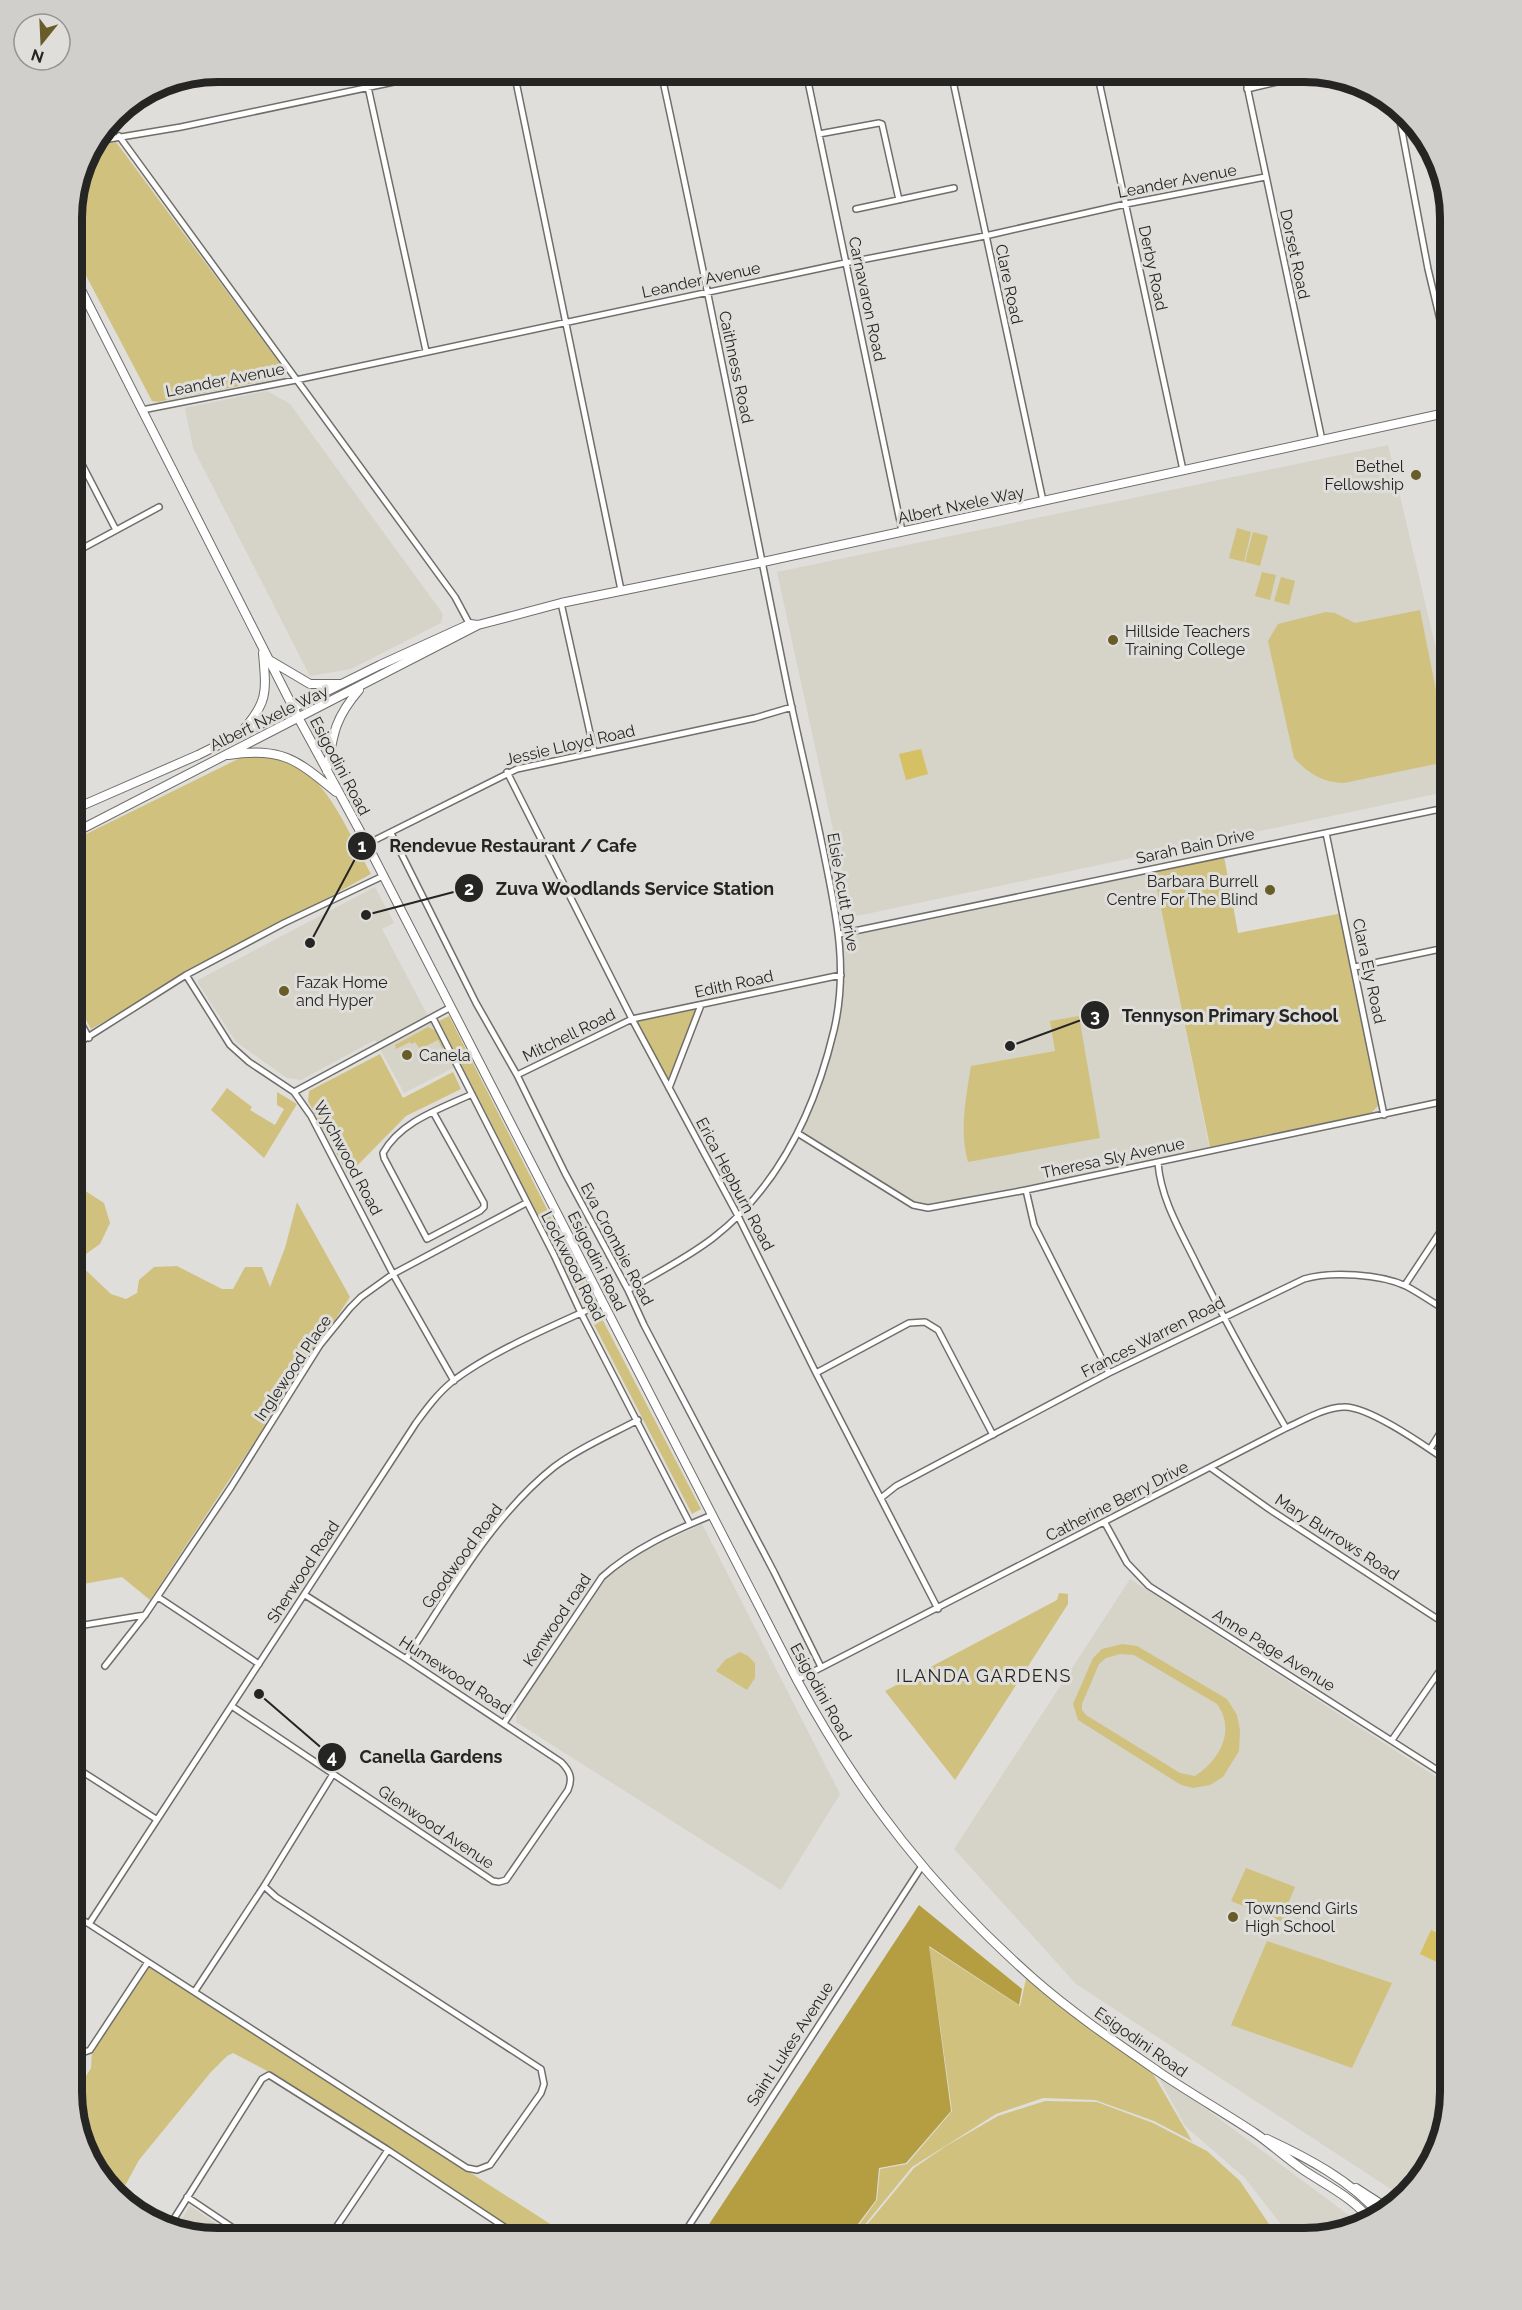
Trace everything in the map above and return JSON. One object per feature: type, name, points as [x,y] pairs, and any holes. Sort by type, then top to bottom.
[{"type":"main road","name":"Esigodini Road","points":[[83,294],[293,707],[452,1007],[797,1680],[849,1770],[922,1866],[996,1944],[1060,2001],[1160,2073],[1257,2135],[1363,2213]]},
{"type":"main road","name":"Albert Nxele Way","points":[[83,805],[198,755],[380,665],[473,626],[561,603],[763,562],[1440,414]]},
{"type":"main road","name":"Albert Nxele Way","points":[[83,828],[220,757],[300,719],[473,626]]},
{"type":"main road","points":[[240,733],[256,716],[265,696],[263,647]]},
{"type":"main road","points":[[270,661],[310,684],[344,683]]},
{"type":"main road","points":[[327,771],[334,728],[344,707],[362,686]]},
{"type":"main road","points":[[220,757],[251,752],[282,756],[303,765],[340,794]]},
{"type":"main road","name":"Esigodini Road","points":[[1257,2135],[1314,2162],[1373,2209]]},
{"type":"main road","points":[[1314,2162],[1380,2203]]},
{"type":"street","points":[[109,138],[181,127],[387,83]]},
{"type":"street","points":[[516,83],[621,590]]},
{"type":"street","name":"Caithness Road","points":[[663,83],[763,562]]},
{"type":"street","name":"Carnavaron Road","points":[[808,83],[902,531]]},
{"type":"street","name":"Clare Road","points":[[953,83],[1043,501]]},
{"type":"street","name":"Derby Road","points":[[1099,83],[1183,470]]},
{"type":"street","name":"Dorset Road","points":[[1246,83],[1322,440]]},
{"type":"street","points":[[1247,89],[1272,83]]},
{"type":"street","points":[[368,87],[426,351]]},
{"type":"street","points":[[819,134],[882,124],[899,200]]},
{"type":"street","points":[[1401,124],[1440,320]]},
{"type":"street","points":[[119,136],[455,597],[473,626]]},
{"type":"street","name":"Leander Avenue","points":[[142,410],[296,380],[845,263],[985,236],[1126,204],[1265,177]]},
{"type":"street","points":[[856,209],[954,188]]},
{"type":"street","points":[[83,465],[116,530]]},
{"type":"street","points":[[83,548],[159,507]]},
{"type":"street","name":"Elsie Acutt Drive","points":[[628,1290],[688,1256],[738,1216],[766,1185],[799,1134],[824,1068],[835,1027],[841,975],[840,934],[763,562]]},
{"type":"street","points":[[561,603],[594,751]]},
{"type":"street","name":"Jessie Lloyd Road","points":[[367,844],[507,772],[594,751],[755,718],[792,707]]},
{"type":"street","name":"Erica Hepburn Road","points":[[507,772],[632,1019],[738,1216],[938,1609]]},
{"type":"street","name":"Sarah Bain Drive","points":[[840,934],[1440,809]]},
{"type":"street","name":"Eva Crombie Road","points":[[390,833],[476,1003],[517,1076],[565,1173],[774,1572],[821,1667]]},
{"type":"street","name":"Clara Ely Road","points":[[1326,833],[1384,1115]]},
{"type":"street","points":[[83,1041],[186,975],[284,923],[383,876]]},
{"type":"street","points":[[1355,967],[1440,949]]},
{"type":"street","name":"Wychwood Road","points":[[186,975],[230,1045],[249,1062],[294,1092],[311,1116],[393,1274],[454,1381]]},
{"type":"street","name":"Edith Road","points":[[632,1019],[841,975]]},
{"type":"street","points":[[669,1088],[701,1005]]},
{"type":"street","points":[[294,1092],[452,1007]]},
{"type":"street","name":"Lockwood Road","points":[[433,1018],[690,1524]]},
{"type":"street","name":"Mitchell Road","points":[[517,1076],[632,1019]]},
{"type":"street","points":[[83,1026],[89,1038]]},
{"type":"street","points":[[433,1112],[484,1203],[484,1207],[427,1239],[383,1153],[406,1126],[433,1112],[471,1094]]},
{"type":"street","name":"Theresa Sly Avenue","points":[[799,1134],[919,1207],[928,1208],[1158,1163],[1440,1102]]},
{"type":"street","points":[[1158,1163],[1160,1187],[1173,1216],[1223,1316],[1286,1428]]},
{"type":"street","points":[[1026,1190],[1034,1225],[1109,1373]]},
{"type":"street","name":"Inglewood Place","points":[[105,1666],[158,1597],[231,1487],[320,1345],[361,1297],[393,1274],[526,1203]]},
{"type":"street","points":[[1405,1286],[1440,1232]]},
{"type":"street","name":"Frances Warren Road","points":[[881,1498],[896,1486],[1109,1373],[1223,1316],[1312,1276],[1367,1276],[1405,1286],[1440,1307]]},
{"type":"street","name":"Sherwood Road","points":[[89,1924],[156,1819],[233,1707],[416,1423],[434,1399],[454,1381],[512,1347],[603,1303]]},
{"type":"street","points":[[816,1372],[909,1323],[926,1322],[938,1330],[993,1435]]},
{"type":"street","name":"Catherine Berry Drive","points":[[797,1680],[1286,1428],[1328,1409],[1350,1407],[1385,1422],[1440,1456]]},
{"type":"street","name":"Goodwood Road","points":[[406,1659],[495,1528],[537,1482],[566,1459],[638,1420]]},
{"type":"street","points":[[1430,1449],[1440,1433]]},
{"type":"street","name":"Mary Burrows Road","points":[[1211,1468],[1269,1509],[1440,1620]]},
{"type":"street","name":"Kenwood road","points":[[504,1724],[602,1577],[619,1562],[690,1524],[712,1515]]},
{"type":"street","name":"Anne Page Avenue","points":[[1105,1523],[1127,1563],[1149,1586],[1440,1771]]},
{"type":"street","name":"Humewood Road","points":[[305,1595],[561,1762],[568,1769],[571,1780],[568,1790]]},
{"type":"street","points":[[158,1597],[259,1664]]},
{"type":"street","points":[[82,1625],[145,1615]]},
{"type":"street","points":[[1392,1740],[1440,1670]]},
{"type":"street","name":"Glenwood Avenue","points":[[233,1707],[493,1881],[506,1880],[568,1790]]},
{"type":"street","points":[[82,1772],[156,1819]]},
{"type":"street","points":[[195,1991],[264,1886],[333,1774]]},
{"type":"street","name":"Saint Lukes Avenue","points":[[688,2227],[922,1866]]},
{"type":"street","points":[[82,1920],[467,2169],[477,2170],[490,2165],[541,2093],[544,2079],[538,2067],[276,1897],[264,1886]]},
{"type":"street","points":[[82,2053],[90,2050],[148,1962]]},
{"type":"street","points":[[173,2219],[262,2079],[269,2075],[505,2227]]},
{"type":"street","points":[[336,2227],[388,2150]]},
{"type":"street","points":[[188,2197],[232,2227]]},
{"type":"shaded area","points":[[116,142],[287,373],[285,377],[158,402],[152,401],[83,270],[83,209],[87,183],[96,158],[105,144]]},
{"type":"shaded area","points":[[267,391],[290,404],[443,614],[441,623],[351,669],[310,676],[193,448],[185,408]]},
{"type":"shaded area","name":"Hillside Teachers Training College","points":[[1388,445],[1440,666],[1440,793],[852,917],[777,572]]},
{"type":"shaded area","points":[[1237,528],[1251,532],[1244,562],[1229,558]]},
{"type":"shaded area","points":[[1253,532],[1268,536],[1260,566],[1245,562]]},
{"type":"shaded area","points":[[1262,572],[1276,575],[1270,600],[1255,596]]},
{"type":"shaded area","points":[[1281,577],[1295,581],[1289,605],[1274,601]]},
{"type":"shaded area","points":[[1420,610],[1440,711],[1440,763],[1336,783],[1310,773],[1294,758],[1268,641],[1278,624],[1326,612],[1335,613],[1355,623]]},
{"type":"shaded area","points":[[921,749],[928,774],[906,780],[899,754]]},
{"type":"shaded area","points":[[261,755],[277,759],[292,764],[312,777],[332,802],[371,874],[91,1029],[83,1013],[83,836],[240,758]]},
{"type":"shaded area","points":[[1224,856],[1238,933],[1343,913],[1380,1104],[1371,1113],[1210,1147],[1153,870]]},
{"type":"shaded area","points":[[1153,870],[1210,1151],[929,1206],[913,1203],[802,1133],[826,1067],[841,994],[843,957],[841,936]]},
{"type":"shaded area","points":[[375,887],[394,923],[382,929],[455,1067],[404,1093],[375,1040],[301,1080],[287,1078],[236,1042],[198,980]]},
{"type":"shaded area","points":[[698,1007],[669,1083],[635,1021]]},
{"type":"shaded area","points":[[449,1016],[591,1296],[582,1301],[439,1021]]},
{"type":"shaded area","points":[[1079,1016],[1100,1138],[968,1162],[964,1126],[971,1066],[1055,1051],[1050,1021]]},
{"type":"shaded area","points":[[428,1027],[436,1031],[445,1047],[442,1048],[438,1040],[420,1049],[415,1042],[411,1044],[410,1042],[396,1049],[395,1045]]},
{"type":"shaded area","points":[[380,1054],[403,1098],[453,1072],[461,1089],[406,1116],[348,1175],[308,1101],[309,1091]]},
{"type":"shaded area","points":[[227,1088],[252,1107],[250,1110],[275,1125],[284,1109],[277,1105],[277,1092],[297,1104],[264,1158],[211,1110]]},
{"type":"shaded area","points":[[82,1189],[104,1203],[110,1223],[100,1244],[82,1256]]},
{"type":"shaded area","points":[[297,1202],[350,1297],[150,1600],[122,1577],[82,1584],[82,1267],[111,1294],[126,1299],[137,1293],[139,1280],[154,1267],[177,1266],[222,1289],[233,1289],[245,1267],[262,1267],[270,1287],[285,1248]]},
{"type":"shaded area","points":[[598,1311],[701,1509],[692,1514],[589,1315]]},
{"type":"shaded area","points":[[702,1524],[840,1794],[781,1890],[516,1722],[517,1711],[605,1580],[621,1565],[646,1550]]},
{"type":"shaded area","name":"Townsend Girls High School","points":[[1130,1579],[1440,1780],[1440,2092],[1435,2127],[1421,2160],[1395,2192],[1076,1984],[954,1849]]},
{"type":"shaded area","points":[[1059,1593],[1068,1594],[1068,1604],[955,1780],[885,1691],[1057,1600]]},
{"type":"shaded area","points":[[1122,1644],[1137,1646],[1227,1699],[1237,1715],[1240,1730],[1239,1751],[1223,1777],[1210,1785],[1193,1788],[1181,1785],[1078,1720],[1073,1704],[1093,1658],[1102,1649]],"holes":[[[1120,1654],[1134,1655],[1217,1704],[1223,1714],[1225,1724],[1223,1744],[1212,1762],[1195,1776],[1180,1773],[1086,1715],[1082,1710],[1082,1704],[1099,1664],[1106,1658]]]},
{"type":"shaded area","points":[[740,1652],[755,1663],[755,1678],[747,1690],[716,1671],[725,1660]]},
{"type":"shaded area","points":[[1246,1868],[1295,1887],[1281,1921],[1231,1901]]},
{"type":"shaded area","points":[[919,1905],[1022,1989],[1019,2005],[929,1946],[951,2111],[906,2163],[879,2168],[876,2200],[855,2228],[707,2227]]},
{"type":"shaded area","points":[[1431,1930],[1440,1934],[1440,1964],[1420,1954]]},
{"type":"shaded area","points":[[1267,1941],[1392,1983],[1352,2068],[1231,2025]]},
{"type":"shaded area","points":[[929,1947],[1020,2006],[1026,1979],[1152,2072],[1192,2141],[1154,2121],[1095,2100],[1043,2098],[996,2114],[912,2167],[862,2228],[857,2228],[877,2200],[880,2169],[907,2164],[952,2111]]},
{"type":"shaded area","points":[[149,1966],[555,2227],[509,2227],[273,2074],[233,2053],[211,2072],[139,2160],[124,2189],[105,2167],[87,2127],[82,2082],[91,2068],[92,2051]]},
{"type":"shaded area","points":[[1155,2071],[1353,2218],[1322,2226],[1282,2228],[1245,2178],[1185,2126]]},
{"type":"shaded area","points":[[1045,2101],[1097,2102],[1153,2123],[1207,2151],[1240,2181],[1272,2228],[865,2228],[914,2168],[946,2146],[998,2116]]},
{"type":"shaded area","points":[[190,2206],[222,2227],[192,2225],[180,2222]]},
{"type":"place","name":"Bethel Fellowship","points":[[1416,475]]},
{"type":"place","name":"Hillside Teachers Training College","points":[[1113,640]]},
{"type":"place","name":"Barbara Burrell Centre For The Blind","points":[[1270,890]]},
{"type":"place","name":"Zuva Woodlands Service Station","points":[[366,915]]},
{"type":"place","name":"Rendevue Restaurant / Cafe","points":[[310,943]]},
{"type":"place","name":"Fazak Home and Hyper","points":[[284,991]]},
{"type":"place","name":"Tennyson Primary School","points":[[1010,1046]]},
{"type":"place","name":"Canela","points":[[407,1055]]},
{"type":"place","name":"Canella Gardens","points":[[259,1694]]},
{"type":"place","name":"Townsend Girls High School","points":[[1233,1917]]},
{"type":"district","name":"ILANDA GARDENS","points":[[984,1675]]}]
